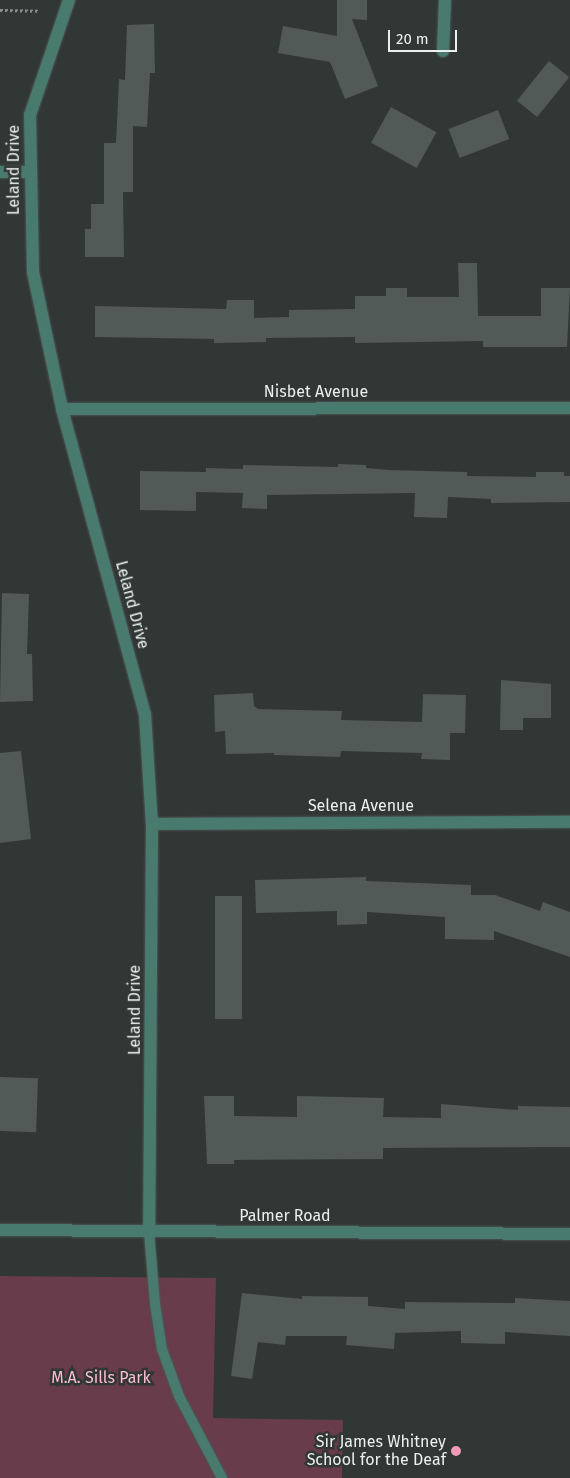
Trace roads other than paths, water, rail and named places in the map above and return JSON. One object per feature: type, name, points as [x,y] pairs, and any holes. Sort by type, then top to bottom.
[{"type":"street","name":"Leland Drive","points":[[69,0],[30,114],[29,172],[32,272],[62,409],[144,714],[152,824],[149,1231]]},
{"type":"street","points":[[443,51],[445,0]]},
{"type":"street","points":[[0,172],[29,172]]},
{"type":"street","name":"Nisbet Avenue","points":[[62,409],[570,408]]},
{"type":"street","name":"Selena Avenue","points":[[152,824],[570,822]]},
{"type":"street","name":"Palmer Road","points":[[0,1230],[570,1234]]},
{"type":"lane","points":[[149,1231],[154,1304],[162,1349],[179,1396],[222,1478]]},
{"type":"place","name":"Sir James Whitney School for the Deaf","points":[[456,1451]]},
{"type":"park label","name":"M.A. Sills Park","points":[[101,1378]]}]
